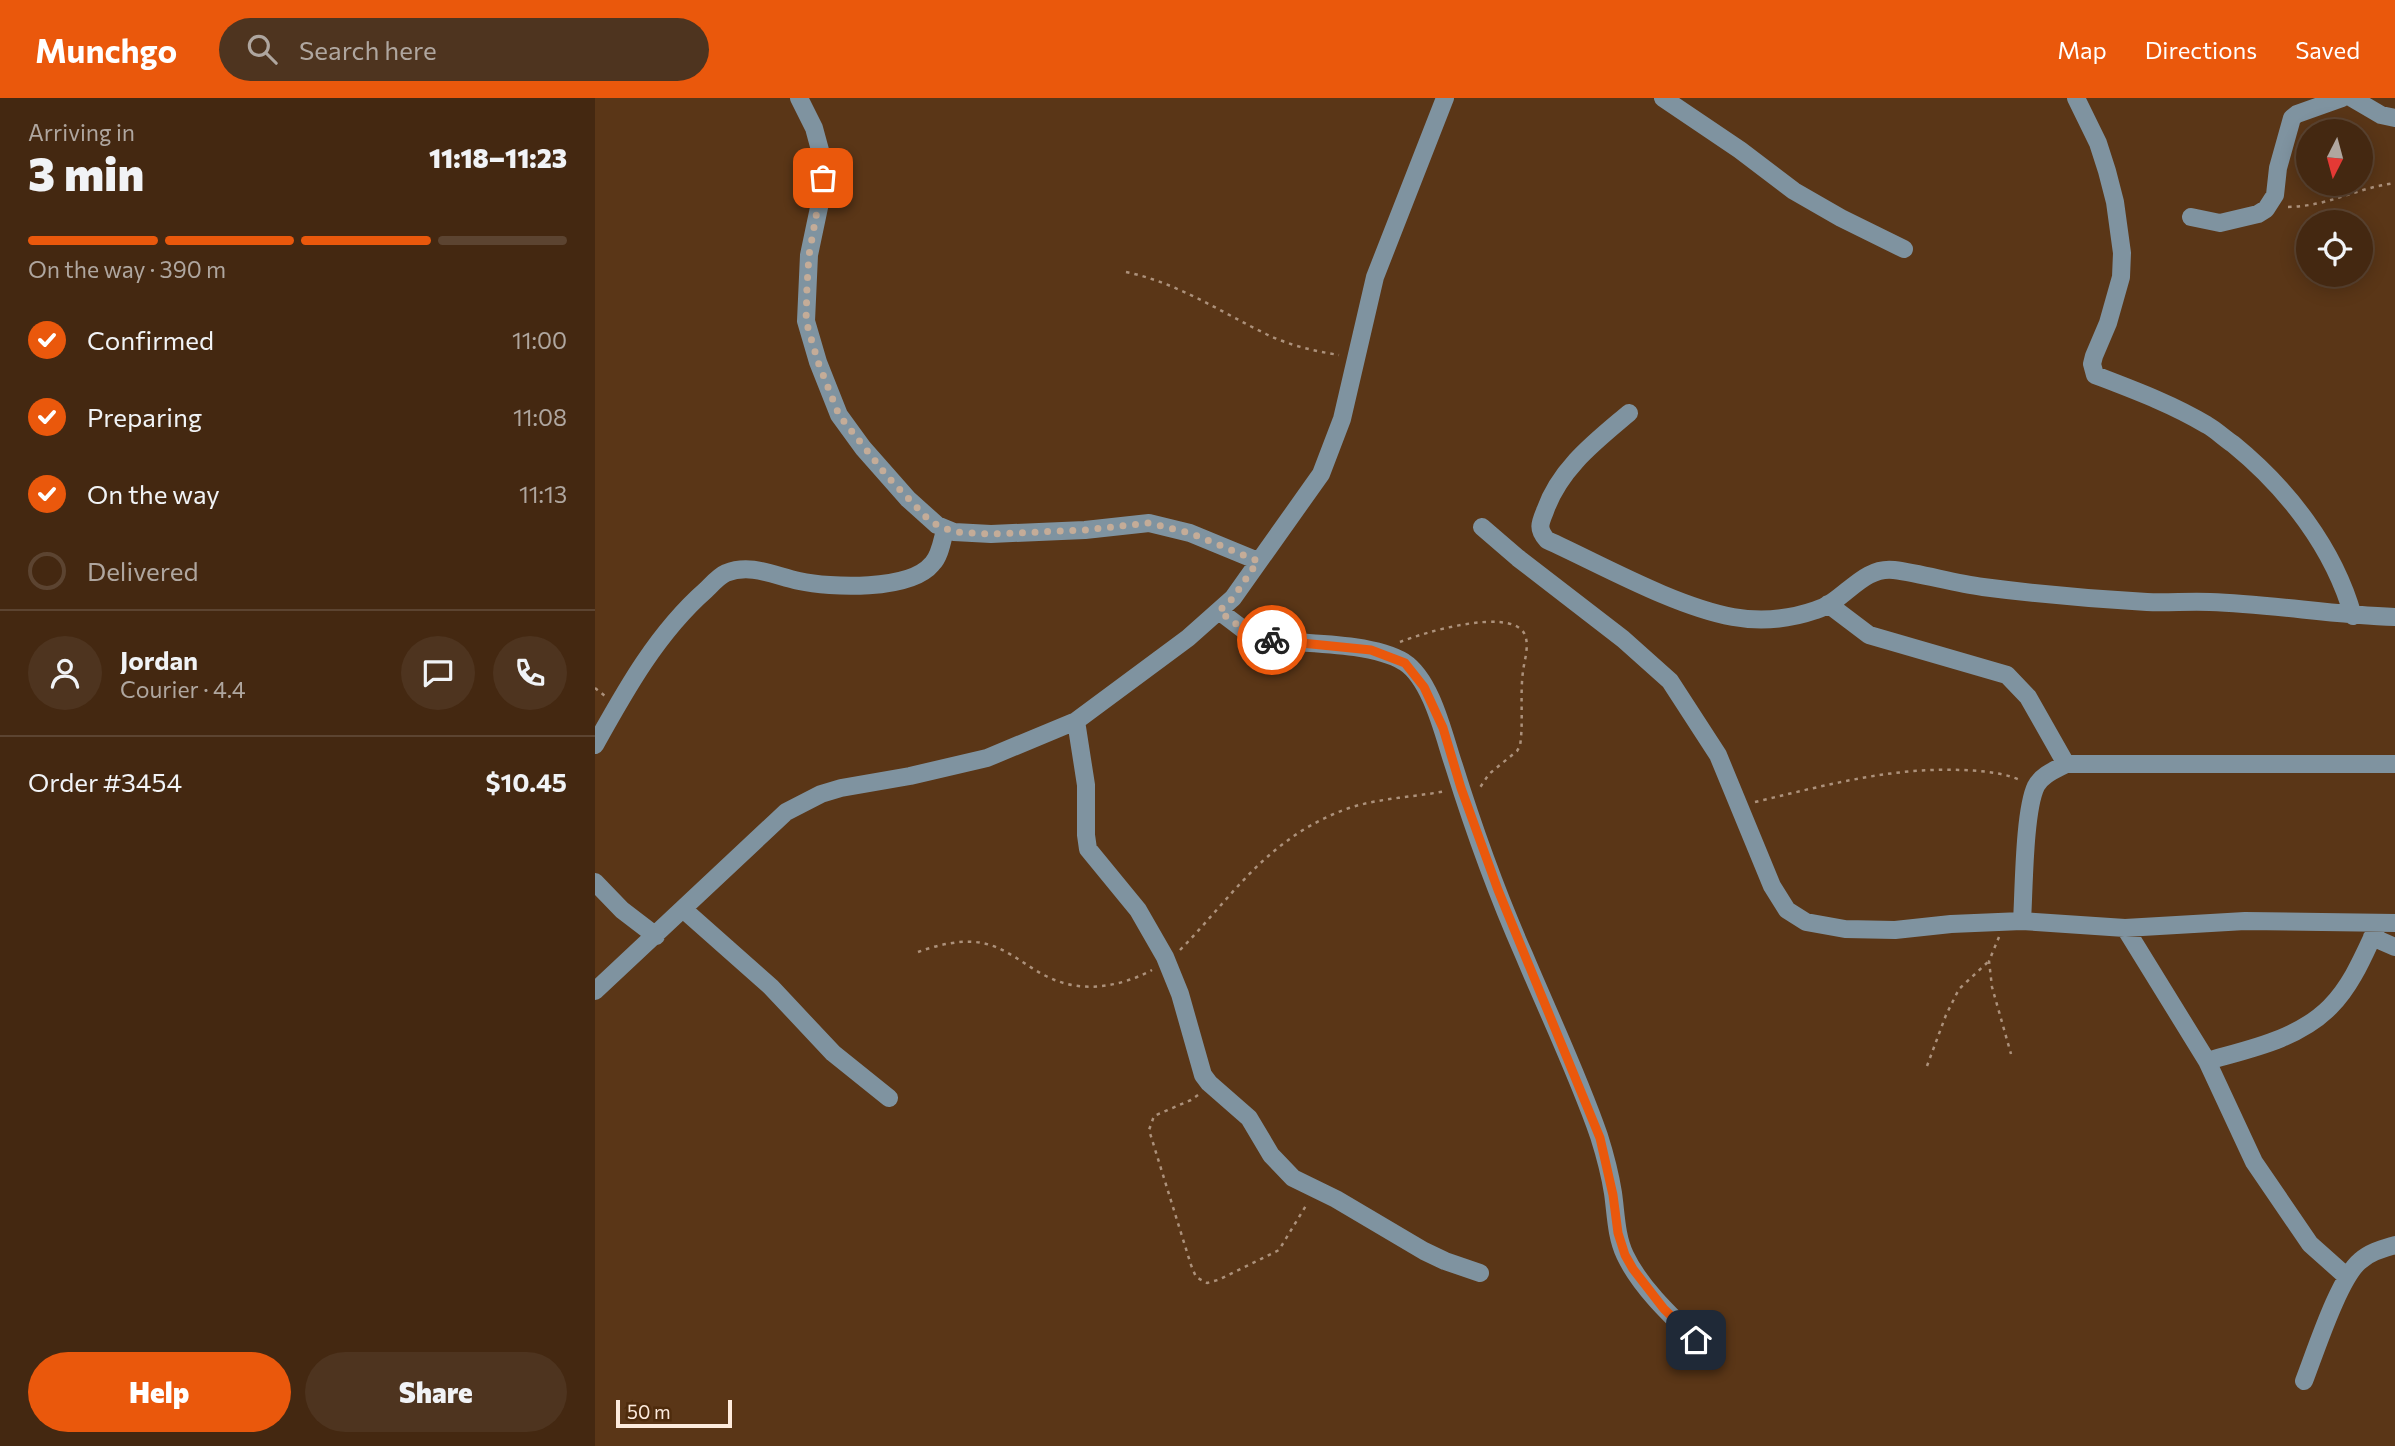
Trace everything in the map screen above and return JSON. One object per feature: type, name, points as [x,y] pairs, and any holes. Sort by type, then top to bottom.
[{"type":"street","points":[[799,98],[814,128],[822,163],[821,198],[809,255],[806,321],[818,362],[839,415],[863,448],[908,499],[945,530],[991,534],[1085,530],[1149,523],[1190,533],[1258,561]]},
{"type":"street","points":[[595,991],[656,936],[769,825],[801,803],[841,788],[910,776],[987,758],[1076,722],[1151,667],[1233,598],[1321,474],[1342,419],[1375,277],[1445,98]]},
{"type":"street","points":[[1663,98],[1740,150],[1794,191],[1904,249]]},
{"type":"street","points":[[2076,98],[2098,142],[2107,171],[2115,202],[2122,253],[2121,277],[2108,323],[2094,356],[2095,375],[2157,398],[2210,426],[2250,458],[2286,493],[2332,563],[2346,589],[2353,616]]},
{"type":"street","points":[[2191,217],[2220,222],[2258,214],[2267,207],[2275,195],[2278,168],[2292,118],[2342,98]]},
{"type":"street","points":[[2352,98],[2381,115],[2395,118]]},
{"type":"street","points":[[1629,413],[1575,461],[1555,488],[1539,526],[1540,533],[1547,540],[1689,604],[1733,617],[1775,619],[1801,615],[1828,604],[1858,581],[1891,569],[1983,587],[2148,602],[2211,602],[2353,616],[2395,617]]},
{"type":"street","points":[[1482,527],[1623,639],[1670,681],[1718,755],[1772,886],[1787,910],[1806,922],[1845,929],[1895,930],[2015,921],[2125,928],[2245,921],[2382,928]]},
{"type":"street","points":[[595,745],[660,639],[688,605],[723,574],[745,569],[759,570],[794,580],[834,586],[897,581],[930,567],[938,555],[945,530]]},
{"type":"street","points":[[1828,604],[1869,635],[2007,675],[2028,697],[2066,764]]},
{"type":"street","points":[[1219,611],[1248,633],[1264,640],[1376,651],[1405,663],[1424,687],[1443,728],[1461,788],[1524,956],[1600,1138],[1613,1195],[1618,1233],[1625,1255],[1664,1309],[1696,1340]]},
{"type":"street","points":[[1076,722],[1086,785],[1088,849],[1138,911],[1167,962],[1180,994],[1201,1067],[1209,1083],[1249,1118],[1271,1155],[1293,1178],[1425,1251],[1480,1273]]},
{"type":"street","points":[[2015,921],[2036,787],[2043,777],[2066,764],[2395,764]]},
{"type":"street","points":[[595,882],[622,910],[656,936]]},
{"type":"street","points":[[683,909],[771,988],[833,1053],[889,1098]]},
{"type":"street","points":[[2125,928],[2207,1061],[2254,1162],[2311,1244],[2347,1277]]},
{"type":"street","points":[[2382,928],[2395,947]]},
{"type":"street","points":[[2207,1061],[2275,1042],[2303,1028],[2329,1008],[2382,928]]},
{"type":"street","points":[[2304,1381],[2347,1277],[2358,1262],[2373,1252],[2395,1245]]},
{"type":"path","points":[[2267,207],[2302,207],[2329,203],[2376,185],[2395,183]]},
{"type":"path","points":[[1126,272],[1160,281],[1191,294],[1290,344],[1356,357]]},
{"type":"path","points":[[1376,651],[1446,626],[1467,623],[1513,625],[1526,635],[1520,746],[1489,774],[1474,798],[1470,812]]},
{"type":"path","points":[[1740,806],[1869,775],[1928,769],[1999,773],[2036,787]]},
{"type":"path","points":[[918,952],[955,943],[979,942],[994,946],[1045,976],[1072,985],[1092,988],[1116,985],[1167,962],[1249,873],[1287,840],[1336,813],[1361,805],[1461,788]]},
{"type":"path","points":[[1927,1066],[1959,989],[1989,961],[1996,942],[2015,921]]},
{"type":"path","points":[[1989,961],[1992,987],[2011,1054]]},
{"type":"path","points":[[1209,1083],[1191,1101],[1154,1116],[1149,1130],[1196,1277],[1207,1283],[1218,1280],[1279,1250],[1317,1190]]},
{"type":"way so far","points":[[823,178],[809,255],[806,321],[818,362],[839,415],[863,448],[908,499],[927,518],[945,530],[954,532],[991,534],[1085,530],[1149,523],[1190,533],[1258,561],[1233,598],[1219,611],[1248,633],[1264,640],[1272,640]]},
{"type":"route","points":[[1272,640],[1371,650],[1405,663],[1424,687],[1443,728],[1451,759],[1498,890],[1600,1138],[1613,1195],[1618,1233],[1625,1255],[1664,1309],[1696,1340]]}]
